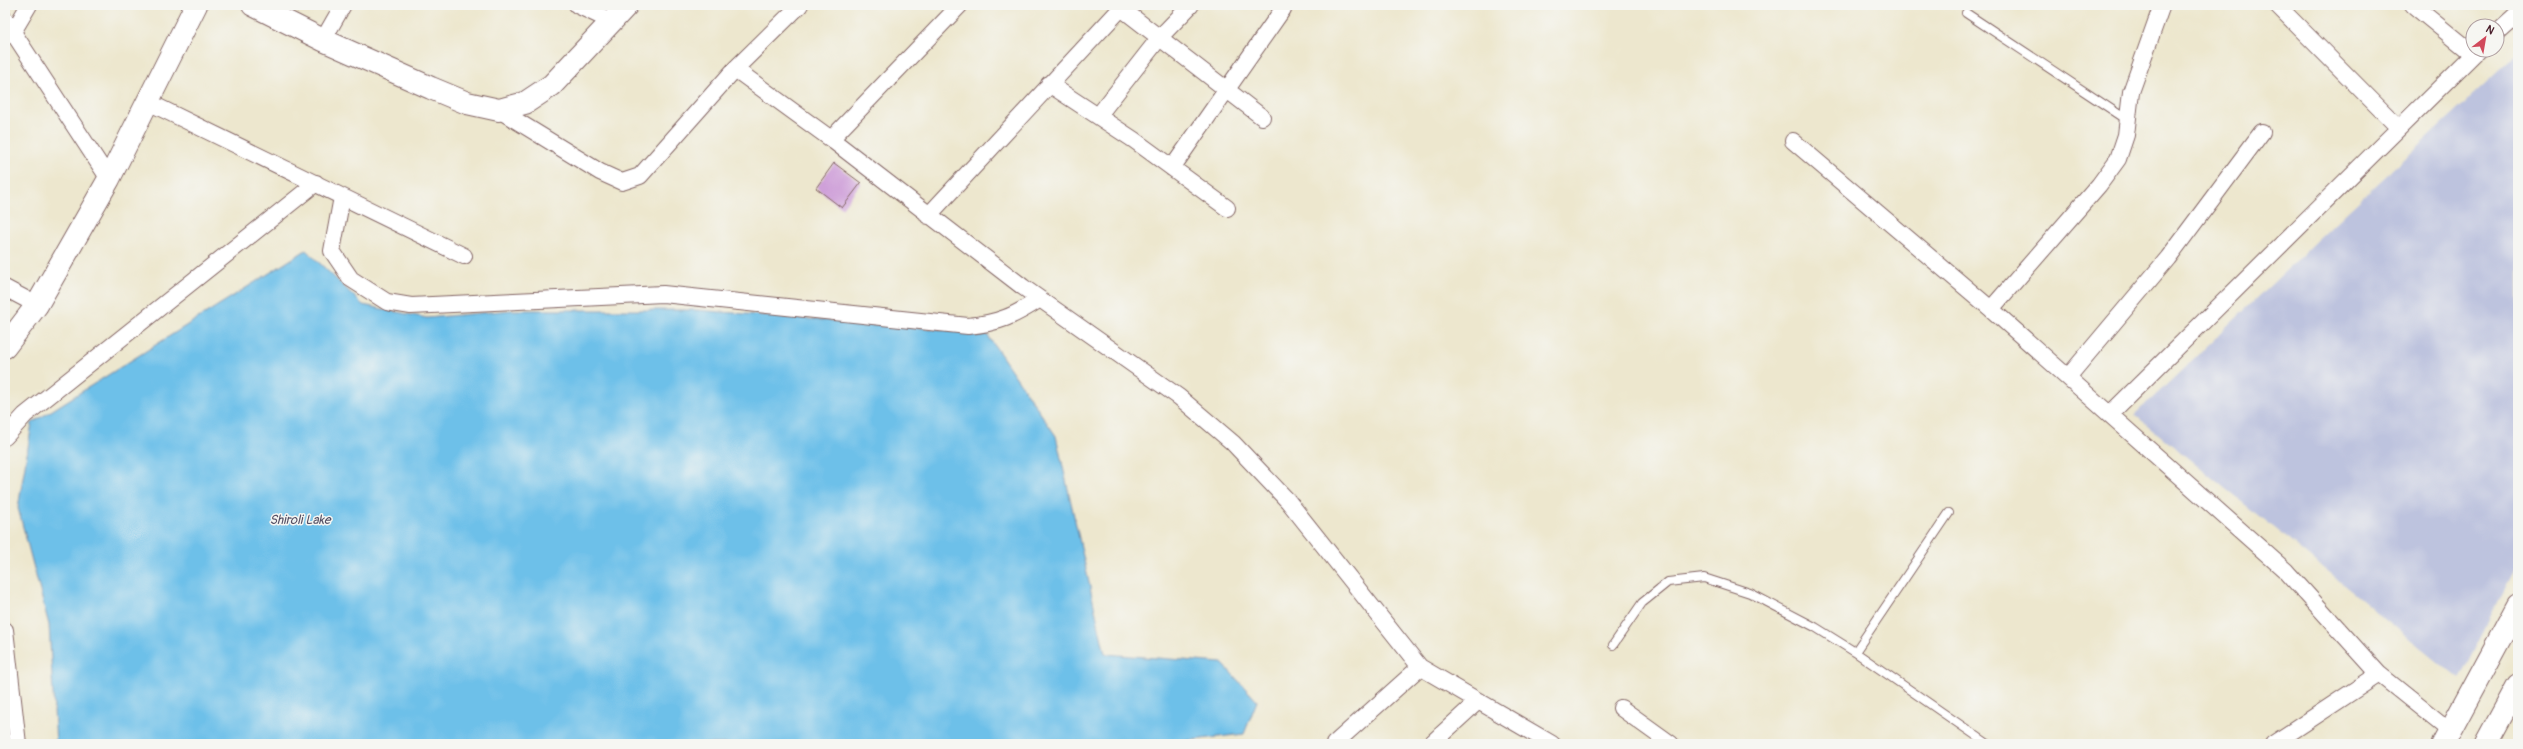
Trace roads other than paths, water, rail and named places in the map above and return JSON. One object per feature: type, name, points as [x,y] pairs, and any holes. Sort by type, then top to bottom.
[{"type":"main road","points":[[5,347],[37,305],[109,179],[146,101],[196,5]]},
{"type":"main road","points":[[254,5],[323,40],[467,103],[499,110],[525,103],[552,85],[627,5]]},
{"type":"main road","points":[[2447,738],[2518,605]]},
{"type":"main road","points":[[2486,744],[2518,685]]},
{"type":"street","points":[[29,5],[9,26],[109,179]]},
{"type":"street","points":[[323,40],[343,5]]},
{"type":"street","points":[[577,5],[611,21]]},
{"type":"street","points":[[499,110],[600,172],[622,182],[640,176],[735,69],[800,5]]},
{"type":"street","points":[[831,139],[960,5]]},
{"type":"street","points":[[1098,116],[1160,37],[1191,5]]},
{"type":"street","points":[[1991,308],[2099,186],[2118,159],[2126,135],[2126,119],[2131,92],[2162,5]]},
{"type":"street","points":[[2278,5],[2399,128]]},
{"type":"street","points":[[2413,5],[2465,44]]},
{"type":"street","points":[[928,216],[1123,6],[1262,117]]},
{"type":"street","points":[[1172,168],[1283,10]]},
{"type":"street","points":[[2505,26],[2518,14]]},
{"type":"street","points":[[2110,414],[2469,58]]},
{"type":"street","points":[[735,69],[831,139],[928,216],[1040,299],[1178,397],[1233,443],[1288,501],[1420,667],[1552,744]]},
{"type":"street","points":[[1049,84],[1098,116],[1228,208]]},
{"type":"street","points":[[146,101],[464,256]]},
{"type":"street","points":[[2068,377],[2168,258],[2262,132]]},
{"type":"street","points":[[1793,141],[1991,308],[2286,571],[2379,674],[2447,738]]},
{"type":"street","points":[[5,437],[25,415],[316,183]]},
{"type":"street","points":[[342,197],[332,252],[351,279],[387,302],[412,306],[664,294],[968,326],[994,324],[1017,315],[1040,299]]},
{"type":"street","points":[[5,288],[37,305]]},
{"type":"street","points":[[5,630],[18,744]]},
{"type":"street","points":[[1334,744],[1420,667]]},
{"type":"street","points":[[2273,744],[2379,674]]},
{"type":"street","points":[[1431,744],[1478,701]]},
{"type":"street","points":[[1621,708],[1671,744]]},
{"type":"lane","points":[[1966,13],[2126,119]]},
{"type":"lane","points":[[1855,652],[1949,513]]},
{"type":"lane","points":[[1613,645],[1642,603],[1668,582],[1704,578],[1750,593],[1815,627],[1855,652],[1988,744]]},
{"type":"water","name":"Shiroli Lake","points":[[306,250],[363,305],[427,318],[511,310],[696,310],[986,333],[1056,436],[1105,654],[1222,663],[1257,701],[1244,734],[1159,744],[56,744],[49,625],[18,508],[32,423]]}]
